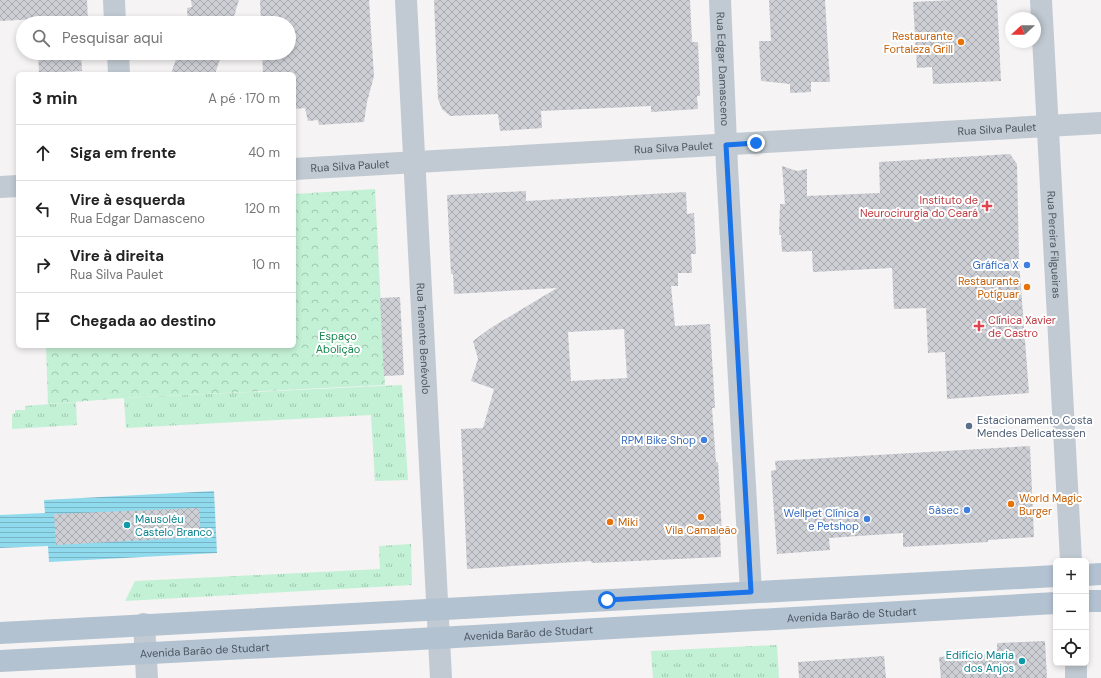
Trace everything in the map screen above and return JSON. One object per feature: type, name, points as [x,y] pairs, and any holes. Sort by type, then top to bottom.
[{"type":"main road","points":[[1089,575],[1101,574]]},
{"type":"main road","points":[[0,633],[144,624],[437,610],[1053,576]]},
{"type":"main road","points":[[1089,601],[1101,601]]},
{"type":"main road","name":"Avenida Barão de Studart","points":[[0,660],[438,638],[1053,603]]},
{"type":"street","points":[[114,0],[115,16]]},
{"type":"street","name":"Rua Tenente Benévolo","points":[[406,0],[413,162],[441,678]]},
{"type":"street","name":"Rua Edgar Damasceno","points":[[720,0],[726,145],[751,592]]},
{"type":"street","name":"Rua Pereira Filgueiras","points":[[1041,0],[1071,558]]},
{"type":"street","points":[[118,60],[119,72]]},
{"type":"street","name":"Rua Silva Paulet","points":[[296,169],[1101,123]]},
{"type":"street","points":[[0,187],[16,186]]},
{"type":"street","points":[[144,624],[147,678]]},
{"type":"street","points":[[1076,666],[1076,678]]},
{"type":"green space","name":"Espaço Abolição","points":[[375,189],[385,385],[124,398],[48,404],[46,348],[296,348],[296,194]]},
{"type":"green space","points":[[402,385],[408,480],[375,481],[371,415],[126,428],[124,398]]},
{"type":"green space","points":[[76,402],[77,425],[12,429],[12,414],[15,413],[15,410],[25,410],[25,406]]},
{"type":"green space","points":[[411,544],[412,585],[125,601],[135,581],[380,569],[379,546]]},
{"type":"green space","points":[[777,645],[779,678],[653,678],[651,651]]},
{"type":"water","points":[[214,491],[217,553],[49,562],[48,546],[0,548],[0,515],[45,513],[44,500]]},
{"type":"building","points":[[0,0],[87,0],[88,16],[16,16],[16,20],[0,21]]},
{"type":"building","points":[[191,0],[239,0],[234,16],[188,16],[187,8],[192,7]]},
{"type":"building","points":[[260,0],[369,0],[374,76],[367,102],[364,122],[319,125],[318,120],[308,121],[305,108],[296,109],[296,72],[263,72],[262,60],[296,60],[296,16],[261,16]]},
{"type":"building","points":[[434,0],[690,0],[692,42],[698,42],[700,96],[697,96],[698,109],[651,112],[651,106],[541,111],[542,128],[500,131],[498,114],[450,116],[442,109],[438,99]]},
{"type":"building","points":[[769,0],[825,0],[830,82],[811,82],[811,92],[790,93],[790,84],[761,81],[759,41],[771,41]]},
{"type":"building","points":[[997,0],[1001,81],[933,84],[932,67],[917,68],[913,2]]},
{"type":"building","points":[[38,60],[81,60],[82,71],[39,72]]},
{"type":"building","points":[[176,60],[220,60],[216,72],[172,72]]},
{"type":"building","points":[[1010,154],[1017,164],[1019,262],[1029,393],[947,399],[945,352],[928,353],[926,308],[894,309],[892,268],[813,272],[812,251],[782,252],[781,235],[779,235],[780,204],[785,204],[782,166],[797,171],[807,169],[807,196],[880,193],[879,162]]},
{"type":"building","points":[[526,191],[526,201],[686,192],[687,214],[694,213],[696,254],[691,254],[692,273],[678,273],[678,286],[671,286],[675,326],[710,324],[715,408],[712,408],[716,462],[718,462],[722,534],[720,534],[721,557],[592,563],[591,561],[467,569],[461,429],[483,428],[494,389],[471,381],[478,359],[473,341],[489,329],[557,288],[454,294],[453,274],[451,274],[447,195]],"holes":[[[624,329],[627,378],[571,381],[568,332]]]},
{"type":"building","points":[[400,297],[404,375],[384,376],[380,298]]},
{"type":"building","points":[[1030,446],[1034,537],[988,540],[988,542],[903,547],[903,533],[829,538],[830,550],[777,554],[771,471],[776,470],[775,461]]},
{"type":"building","name":"Mausoléu Castelo Branco","points":[[199,508],[201,537],[56,545],[54,514]]},
{"type":"building","points":[[1045,641],[1047,678],[941,678],[939,657],[997,653],[997,643]]},
{"type":"building","points":[[884,656],[886,678],[799,678],[798,662]]},
{"type":"place","name":"Restaurante Fortaleza Grill","points":[[961,42]]},
{"type":"place","name":"Instituto de Neurocirurgia do Ceará","points":[[987,206]]},
{"type":"place","name":"Gráfica X","points":[[1027,265]]},
{"type":"place","name":"Restaurante Potíguar","points":[[1027,287]]},
{"type":"place","name":"Clínica Xavier de Castro","points":[[979,326]]},
{"type":"place","name":"Estacionamento Costa Mendes Delicatessen","points":[[969,426]]},
{"type":"place","name":"RPM Bike Shop","points":[[704,440]]},
{"type":"place","name":"World Magic Burger","points":[[1011,504]]},
{"type":"place","name":"5àsec","points":[[967,510]]},
{"type":"place","name":"Vila Camaleão","points":[[701,517]]},
{"type":"place","name":"Wellpet Clínica e Petshop","points":[[867,519]]},
{"type":"place","name":"Miki","points":[[610,522]]},
{"type":"place","name":"Mausoléu Castelo Branco","points":[[127,525]]},
{"type":"place","name":"Edifício Maria dos Anjos","points":[[1022,661]]},
{"type":"route","points":[[607,600],[751,592],[726,145],[756,143]]}]
